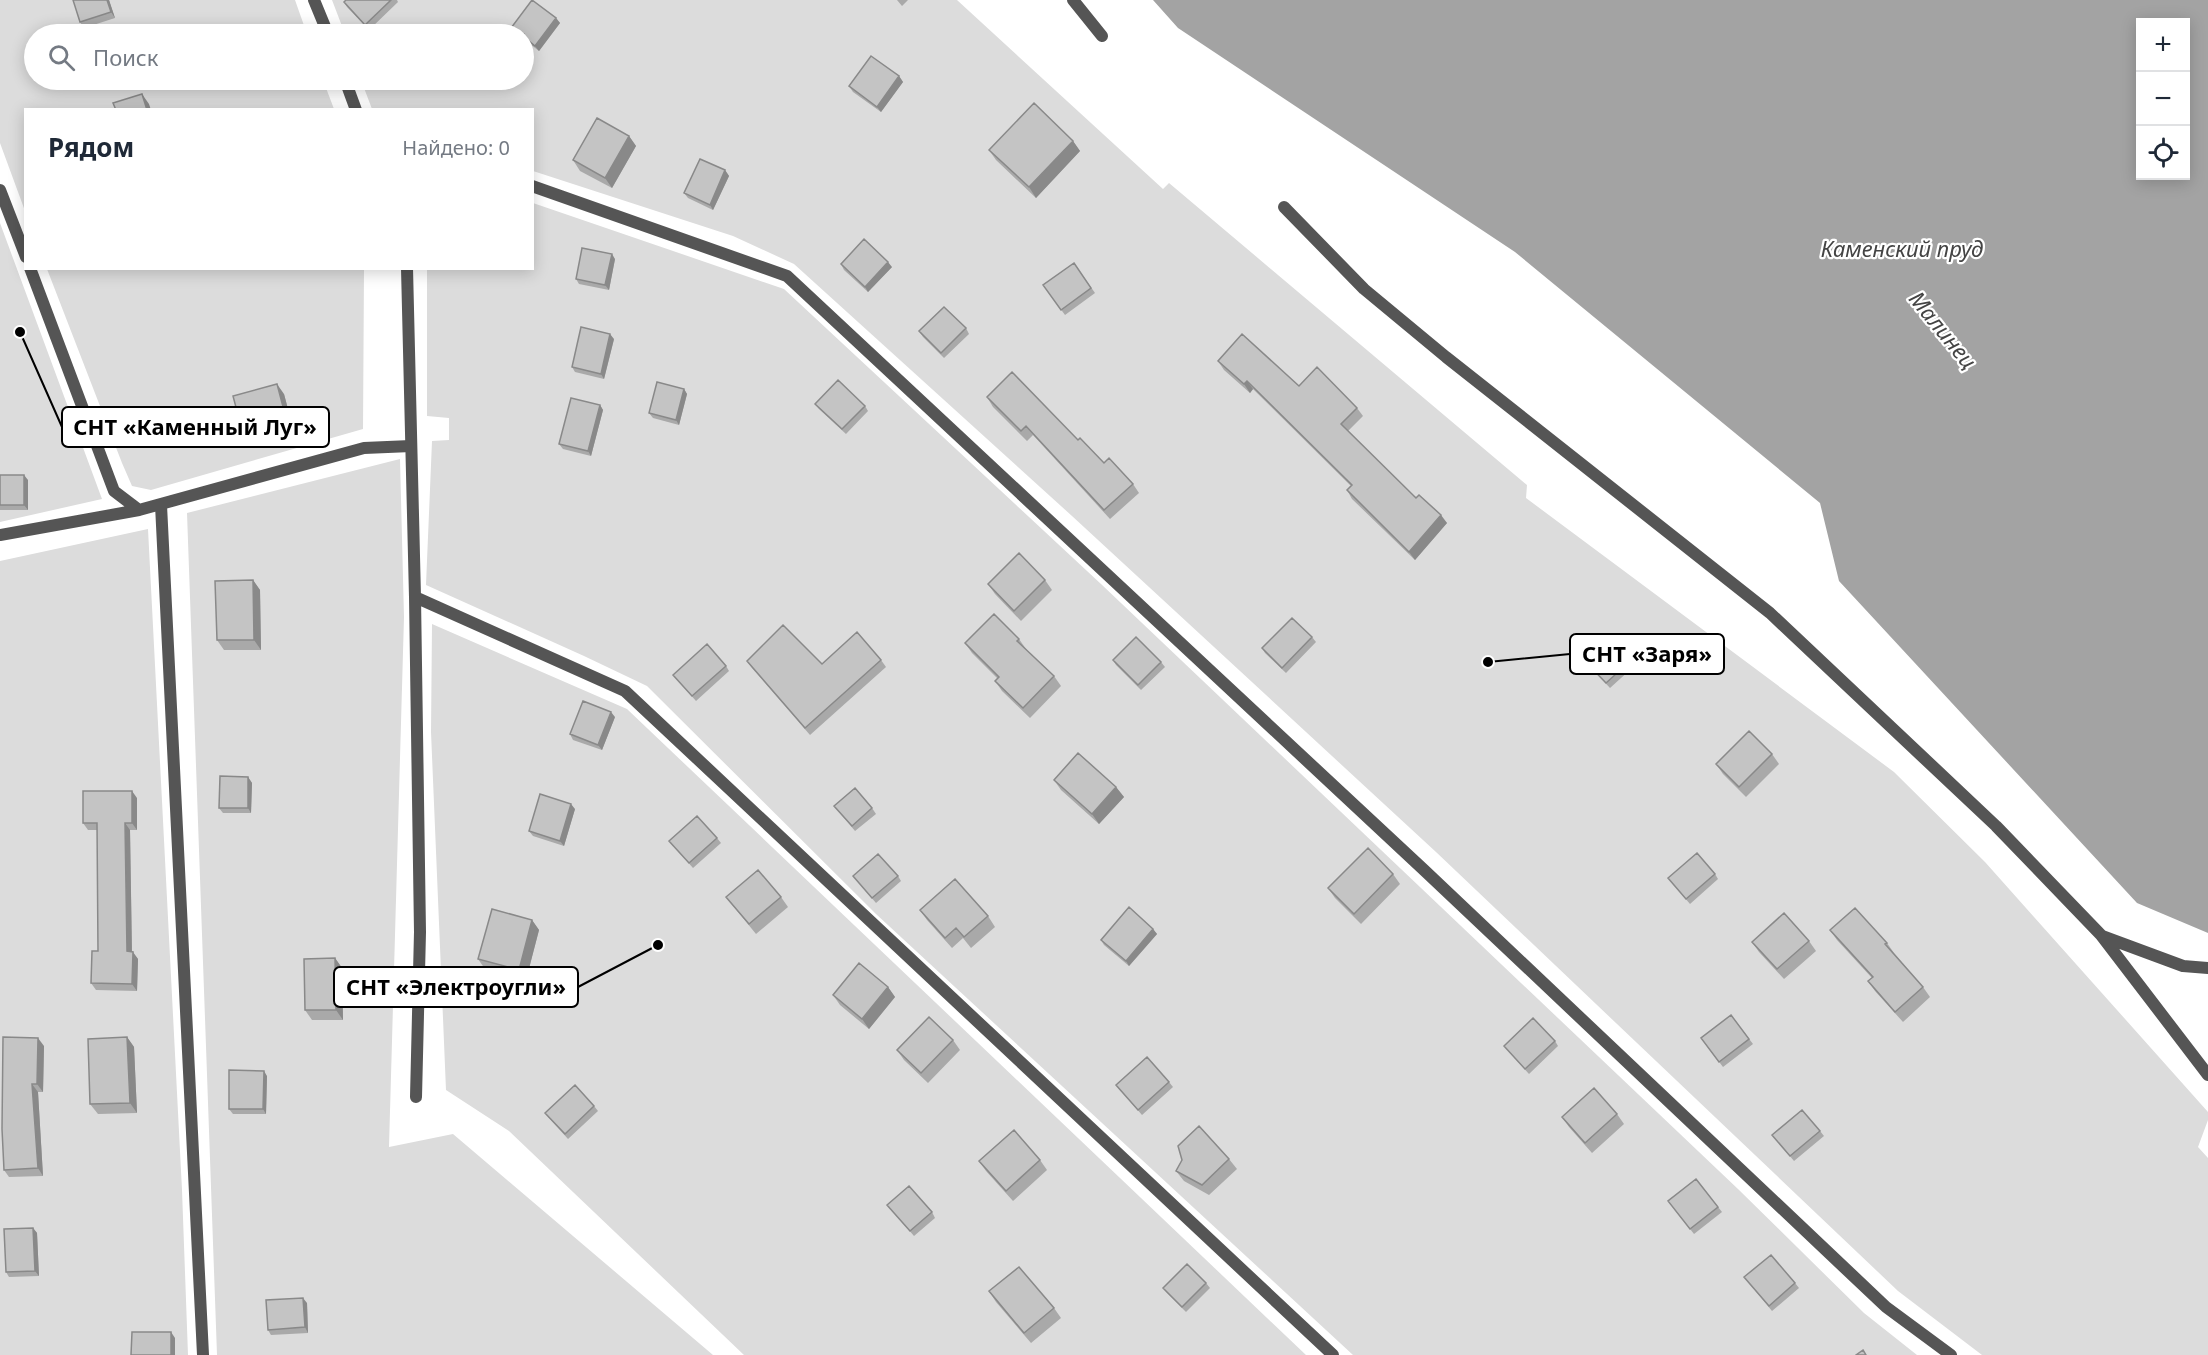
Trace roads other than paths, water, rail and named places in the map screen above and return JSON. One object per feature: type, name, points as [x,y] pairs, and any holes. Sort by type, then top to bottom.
[{"type":"street","points":[[314,0],[324,24]]},
{"type":"street","points":[[1073,0],[1102,36]]},
{"type":"street","points":[[349,90],[355,108]]},
{"type":"street","points":[[534,187],[787,276],[1415,862],[1886,1308],[1951,1355]]},
{"type":"street","points":[[0,190],[24,252]]},
{"type":"street","points":[[1284,207],[1364,289],[1446,357],[1770,613],[1996,826],[2101,935],[2208,1075]]},
{"type":"street","points":[[31,270],[114,491],[139,510]]},
{"type":"street","points":[[407,270],[420,932],[416,1097]]},
{"type":"street","points":[[0,535],[161,505],[364,448],[411,446]]},
{"type":"street","points":[[161,505],[202,1355]]},
{"type":"street","points":[[415,597],[626,691],[1333,1355]]},
{"type":"street","points":[[2101,935],[2182,966],[2208,968]]},
{"type":"water","name":"Каменский пруд","points":[[1153,0],[2208,0],[2208,933],[2137,903],[1839,581],[1820,503],[1515,252],[1178,28]]},
{"type":"place","name":"СНТ «Каменный Луг»","points":[[20,332]]},
{"type":"place","name":"СНТ «Заря»","points":[[1488,662]]},
{"type":"place","name":"СНТ «Электроугли»","points":[[658,945]]},
{"type":"water label","name":"Малинец","points":[[1943,330]]}]
